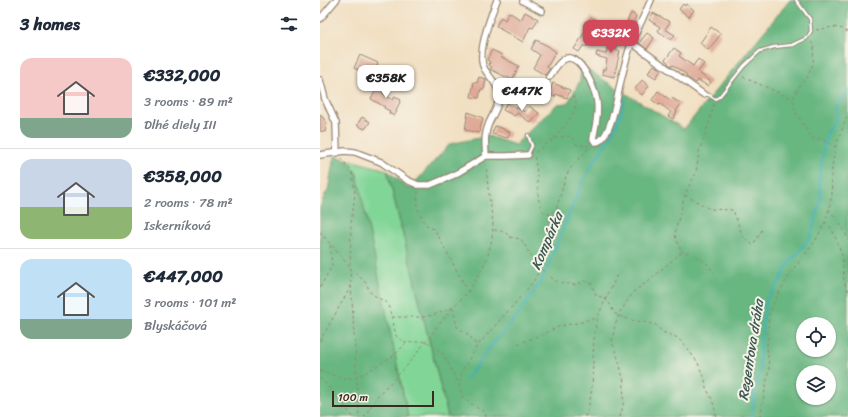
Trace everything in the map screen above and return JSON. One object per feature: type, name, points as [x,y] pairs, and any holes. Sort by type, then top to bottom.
[{"type":"street","points":[[320,19],[336,0]]},
{"type":"street","points":[[486,156],[485,137],[500,95],[481,61],[490,17],[497,0]]},
{"type":"street","points":[[522,0],[542,11]]},
{"type":"street","points":[[549,77],[563,60],[568,58],[575,60],[585,72],[593,87],[597,102],[598,112],[593,139],[595,142],[600,141],[606,134],[610,124],[616,107],[621,80],[632,43],[651,0]]},
{"type":"street","points":[[632,43],[703,94]]},
{"type":"street","points":[[320,80],[325,99],[336,124],[337,153]]},
{"type":"street","points":[[320,154],[345,151],[355,152],[381,162],[407,180],[418,185],[430,185],[454,175],[486,156],[528,155]]},
{"type":"lane","points":[[703,94],[709,95],[715,99],[719,97],[744,66],[760,51],[774,47],[792,45],[807,38],[812,31],[810,19],[796,0]]},
{"type":"lane","points":[[528,135],[532,146],[528,155]]},
{"type":"path","points":[[812,31],[835,27],[844,29],[848,33]]},
{"type":"path","points":[[807,38],[814,45],[813,64],[807,78],[798,87],[793,100],[796,113],[813,139],[822,139],[835,148]]},
{"type":"path","points":[[737,74],[793,100]]},
{"type":"path","points":[[528,155],[538,150],[554,138],[568,122],[575,110],[576,101],[573,96]]},
{"type":"path","points":[[715,99],[710,120],[699,152],[696,173],[685,194],[675,233],[676,240],[681,250],[684,253],[690,252],[709,265],[715,273]]},
{"type":"path","points":[[760,417],[769,368],[767,346],[769,314],[777,296],[794,268],[816,240],[824,222],[832,195],[831,176],[835,148],[848,114]]},
{"type":"path","points":[[554,138],[569,136],[576,144],[586,146],[595,142]]},
{"type":"path","points":[[459,384],[463,369],[477,346],[534,280],[542,264],[550,214],[556,210],[566,176],[570,169],[595,142]]},
{"type":"path","points":[[337,153],[352,172],[355,194],[351,224],[350,267],[359,417]]},
{"type":"path","points":[[528,155],[534,157],[537,171],[539,204],[544,212],[550,214]]},
{"type":"path","points":[[364,417],[378,395],[405,368],[452,308],[468,292],[487,259],[492,239],[493,223],[488,188],[486,156]]},
{"type":"path","points":[[418,185],[417,207],[425,224],[435,230],[468,292]]},
{"type":"path","points":[[685,194],[710,209],[733,210],[743,237],[753,245],[762,230]]},
{"type":"path","points":[[829,209],[845,231],[848,240]]},
{"type":"path","points":[[824,222],[832,229],[842,255],[844,281],[848,291]]},
{"type":"path","points":[[493,230],[501,231],[510,237],[521,239],[535,263],[557,282],[576,285],[584,281],[591,283],[596,295],[605,299],[610,304],[614,313],[635,321],[656,325],[662,332],[676,337],[683,343],[698,363],[705,378],[706,388],[712,399],[717,417]]},
{"type":"path","points":[[320,232],[350,267],[367,284],[369,291],[388,305],[396,336],[406,343],[426,341],[443,354],[459,384],[463,398],[485,413],[486,417]]},
{"type":"path","points":[[320,287],[332,266],[330,243]]},
{"type":"path","points":[[620,417],[624,382],[612,342],[615,325],[634,291],[649,281],[681,253],[681,250]]},
{"type":"path","points":[[585,417],[591,398],[593,347],[596,324],[605,299],[617,274]]},
{"type":"path","points":[[320,341],[351,286]]},
{"type":"path","points":[[392,317],[423,317],[452,308]]},
{"type":"path","points":[[452,308],[457,327],[469,336],[477,346]]},
{"type":"path","points":[[518,344],[560,326],[598,318]]},
{"type":"path","points":[[320,371],[343,378],[356,378],[396,354],[406,343]]},
{"type":"path","points":[[320,378],[353,417]]},
{"type":"green space","points":[[790,0],[848,0],[848,417],[448,417],[387,170],[409,189],[450,144],[488,136],[515,145],[557,104],[568,103],[580,81],[581,65],[684,129]]},
{"type":"green space","points":[[334,156],[346,159],[357,174],[408,417],[320,417],[320,208],[325,194],[328,191]]},
{"type":"green space","points":[[346,159],[387,170],[448,417],[408,417],[357,175]]},
{"type":"building","points":[[683,4],[685,6],[686,4],[694,10],[689,17],[679,9]]},
{"type":"building","points":[[509,12],[521,20],[525,12],[538,19],[533,28],[530,27],[523,42],[496,26],[501,17],[505,20]]},
{"type":"building","points":[[631,13],[636,16],[634,22],[636,23],[633,29],[630,28],[628,32],[623,30]]},
{"type":"building","points":[[653,13],[670,22],[665,29],[675,35],[671,40],[658,31],[660,27],[649,20]]},
{"type":"building","points":[[591,17],[598,21],[587,41],[588,46],[583,46],[579,52],[574,49],[583,35],[586,29],[584,28]]},
{"type":"building","points":[[711,27],[721,34],[708,50],[700,43]]},
{"type":"building","points":[[614,29],[622,32],[615,50],[620,51],[614,77],[602,74],[603,69],[605,70],[607,59],[596,56],[597,52],[606,54],[608,41]]},
{"type":"building","points":[[647,33],[654,38],[647,49],[639,43]]},
{"type":"building","points":[[536,40],[556,52],[547,67],[550,69],[545,75],[533,68],[540,55],[531,49]]},
{"type":"building","points":[[674,48],[681,53],[679,56],[693,66],[698,59],[704,64],[698,72],[711,82],[708,86],[698,80],[696,83],[673,65],[668,64],[665,60]]},
{"type":"building","points":[[492,50],[502,55],[501,57],[519,66],[512,80],[490,69],[492,67],[489,65],[490,62],[487,60]]},
{"type":"building","points":[[360,55],[378,63],[372,76],[354,68]]},
{"type":"building","points":[[654,65],[661,70],[656,78],[648,73]]},
{"type":"building","points":[[479,77],[486,79],[484,89],[481,89],[479,98],[471,97],[474,82],[477,83]]},
{"type":"building","points":[[383,79],[388,82],[382,93],[393,100],[395,96],[401,100],[394,116],[389,113],[390,111],[384,108],[385,107],[371,99]]},
{"type":"building","points":[[642,80],[649,86],[642,95],[635,89]]},
{"type":"building","points":[[553,83],[570,90],[567,98],[556,94],[555,97],[549,94]]},
{"type":"building","points":[[658,91],[670,100],[672,98],[681,104],[673,119],[668,116],[671,112],[652,100]]},
{"type":"building","points":[[507,103],[525,112],[529,106],[539,113],[531,123],[517,113],[515,116],[503,110]]},
{"type":"building","points":[[468,112],[483,118],[479,133],[465,130]]},
{"type":"building","points":[[320,114],[327,123],[325,132],[320,131]]},
{"type":"building","points":[[362,117],[370,122],[365,129],[357,125]]},
{"type":"building","points":[[495,126],[510,132],[508,138],[492,134]]},
{"type":"waterway","name":"Regentova dráha","points":[[751,417],[754,403],[754,392],[760,372],[760,347],[766,300],[780,281],[789,263],[810,238],[821,199],[819,180],[825,141],[827,134],[836,119],[835,109],[838,103],[848,93]]},
{"type":"waterway","name":"Kompárka","points":[[466,380],[487,351],[518,315],[542,280],[579,190],[592,164],[610,138],[619,119],[625,98]]}]
